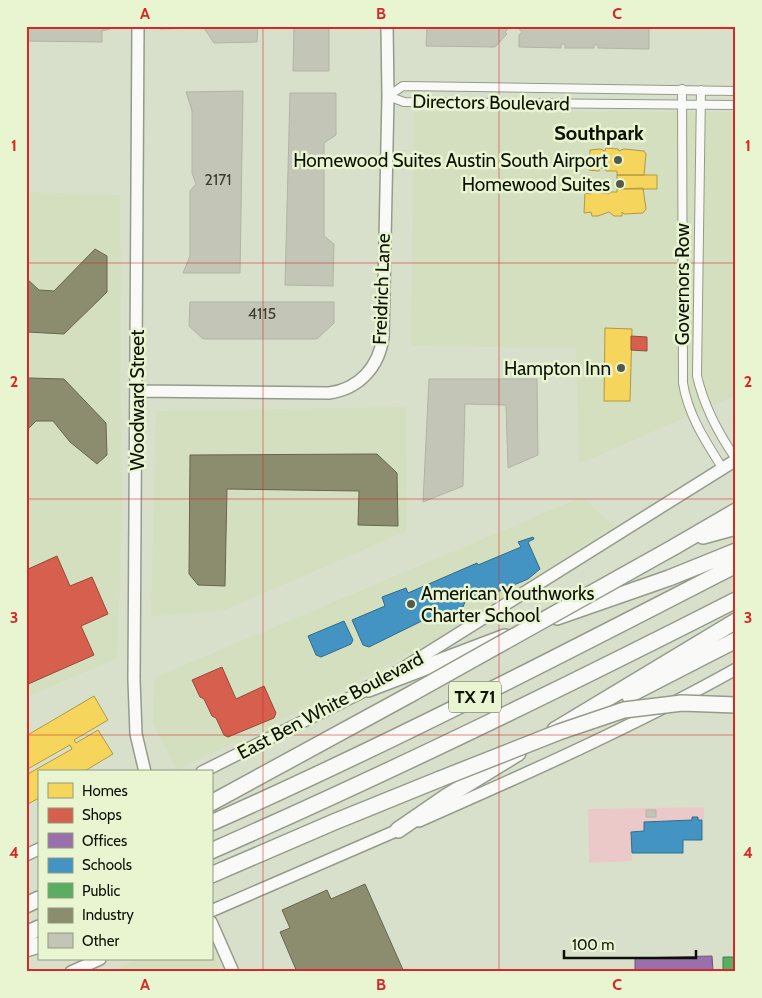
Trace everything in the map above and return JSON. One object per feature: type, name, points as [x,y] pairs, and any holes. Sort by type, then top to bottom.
[{"type":"highway","points":[[212,802],[411,694],[736,511]]},
{"type":"highway","points":[[674,547],[714,532],[736,527]]},
{"type":"highway","points":[[368,690],[429,664],[669,578],[736,551]]},
{"type":"highway","name":"TX 71","points":[[212,823],[278,793],[552,659],[736,565]]},
{"type":"highway","name":"TX 71","points":[[212,851],[460,738],[736,600]]},
{"type":"highway","points":[[398,830],[446,797],[736,620]]},
{"type":"highway","points":[[559,732],[736,640]]},
{"type":"highway","points":[[212,875],[440,779],[559,732],[624,710],[682,702],[736,705]]},
{"type":"highway","points":[[26,905],[38,900]]},
{"type":"highway","points":[[26,934],[38,928]]},
{"type":"highway","points":[[26,949],[38,945]]},
{"type":"street","name":"Woodward Street","points":[[138,26],[135,723],[138,746],[144,770]]},
{"type":"street","name":"Freidrich Lane","points":[[137,391],[328,393],[354,385],[370,370],[380,352],[383,337],[388,96],[387,26]]},
{"type":"street","name":"Directors Boulevard","points":[[388,96],[403,86],[736,91]]},
{"type":"street","name":"Governors Row","points":[[682,89],[683,383],[686,399],[694,419],[723,469]]},
{"type":"street","name":"Governors Row","points":[[701,90],[697,376],[709,413],[722,440],[736,460]]},
{"type":"street","name":"Directors Boulevard","points":[[388,96],[404,102],[736,105]]},
{"type":"street","name":"East Ben White Boulevard","points":[[206,770],[368,690],[736,460]]},
{"type":"street","points":[[212,911],[568,754],[736,669]]},
{"type":"street","points":[[26,855],[38,849]]},
{"type":"street","points":[[212,924],[233,972]]},
{"type":"street","points":[[71,972],[98,960]]},
{"type":"shaded area","points":[[414,112],[736,112],[736,395],[579,464],[576,348],[411,346]]},
{"type":"shaded area","points":[[26,192],[120,195],[122,522],[117,658],[26,697]]},
{"type":"shaded area","points":[[406,407],[407,531],[222,611],[151,616],[156,411]]},
{"type":"shaded area","name":"American Youthworks Charter School","points":[[582,497],[614,526],[436,639],[306,708],[176,770],[153,724],[154,678]]},
{"type":"shaded area","points":[[704,807],[704,820],[692,817],[692,820],[644,822],[644,831],[631,832],[632,861],[589,863],[588,809]]},
{"type":"shaded area","points":[[212,947],[222,972],[111,972],[137,960],[212,960]]},
{"type":"building: Homes","name":"Homewood Suites Austin South Airport","points":[[606,148],[618,149],[619,151],[624,149],[644,151],[646,154],[644,175],[617,175],[617,171],[606,171],[605,168],[600,168],[599,171],[589,170],[590,150],[600,149],[605,151]]},
{"type":"building: Homes","points":[[617,175],[657,175],[657,189],[617,189]]},
{"type":"building: Homes","points":[[643,188],[646,209],[643,213],[624,214],[622,212],[622,216],[614,216],[609,212],[592,216],[591,212],[584,213],[585,193],[591,194],[592,189],[599,189],[599,192],[609,194],[610,192],[617,192],[617,189]]},
{"type":"building: Homes","name":"Hampton Inn","points":[[605,328],[632,329],[630,401],[604,401]]},
{"type":"building: Homes","points":[[94,696],[108,720],[74,740],[76,743],[98,730],[113,754],[86,770],[38,770],[38,799],[26,805],[26,775],[72,749],[70,745],[26,770],[26,736]]},
{"type":"building: Shops","points":[[631,336],[647,337],[647,351],[631,350]]},
{"type":"building: Shops","points":[[57,556],[70,586],[92,577],[108,614],[81,626],[94,655],[26,685],[26,570]]},
{"type":"building: Shops","points":[[222,667],[236,699],[264,686],[276,713],[274,718],[228,737],[224,735],[204,699],[200,697],[192,680]]},
{"type":"building: Offices","points":[[712,956],[713,972],[635,972],[635,958]]},
{"type":"building: Schools","points":[[533,537],[534,539],[528,542],[540,569],[528,579],[490,595],[486,593],[465,602],[463,607],[434,619],[430,617],[369,647],[363,645],[352,620],[385,606],[382,597],[406,588],[408,593],[477,563],[478,565],[521,547],[518,542]]},
{"type":"building: Schools","points":[[344,621],[353,640],[351,644],[321,657],[316,655],[308,636]]},
{"type":"building: Schools","points":[[692,817],[698,817],[698,820],[702,820],[702,840],[683,840],[683,853],[632,853],[631,832],[644,831],[644,822],[692,820]]},
{"type":"building: Public","points":[[723,957],[736,957],[736,972],[723,972]]},
{"type":"building: Industry","points":[[95,249],[107,256],[107,292],[64,334],[27,332],[26,278],[39,290],[54,291]]},
{"type":"building: Industry","points":[[29,378],[64,379],[106,423],[107,455],[97,464],[70,442],[53,421],[36,421],[26,431],[26,381]]},
{"type":"building: Industry","points":[[377,454],[397,473],[398,526],[358,525],[359,491],[227,489],[225,586],[198,585],[189,574],[190,455]]},
{"type":"building: Industry","points":[[365,884],[404,972],[297,972],[280,932],[290,928],[282,910],[327,890],[331,899]]},
{"type":"building: Other","points":[[26,26],[110,26],[110,29],[102,31],[102,42],[26,41]]},
{"type":"building: Other","points":[[160,26],[258,26],[257,42],[214,43],[204,28],[160,29]]},
{"type":"building: Other","points":[[294,26],[334,26],[329,29],[329,71],[293,71]]},
{"type":"building: Other","points":[[427,26],[511,26],[505,32],[507,34],[495,47],[426,46]]},
{"type":"building: Other","points":[[516,26],[649,26],[649,49],[598,48],[598,45],[594,45],[594,48],[565,48],[565,44],[561,44],[561,48],[519,47],[519,35],[522,32]]},
{"type":"building: Other","points":[[243,91],[240,273],[183,273],[190,256],[190,191],[196,184],[192,173],[192,111],[186,92]]},
{"type":"building: Other","points":[[290,93],[336,93],[336,135],[324,143],[324,236],[334,244],[333,286],[285,285]]},
{"type":"building: Other","points":[[190,302],[334,302],[334,323],[317,339],[203,339],[189,326]]},
{"type":"building: Other","points":[[429,379],[537,379],[538,455],[508,468],[506,405],[465,404],[463,486],[423,502]]},
{"type":"building: Other","points":[[646,810],[656,810],[656,817],[646,817]]},
{"type":"place","name":"Homewood Suites Austin South Airport","points":[[618,160]]},
{"type":"place","name":"Homewood Suites","points":[[620,184]]},
{"type":"place","name":"Hampton Inn","points":[[621,368]]},
{"type":"place","name":"American Youthworks Charter School","points":[[411,604]]},
{"type":"district","name":"Southpark","points":[[599,133]]}]
